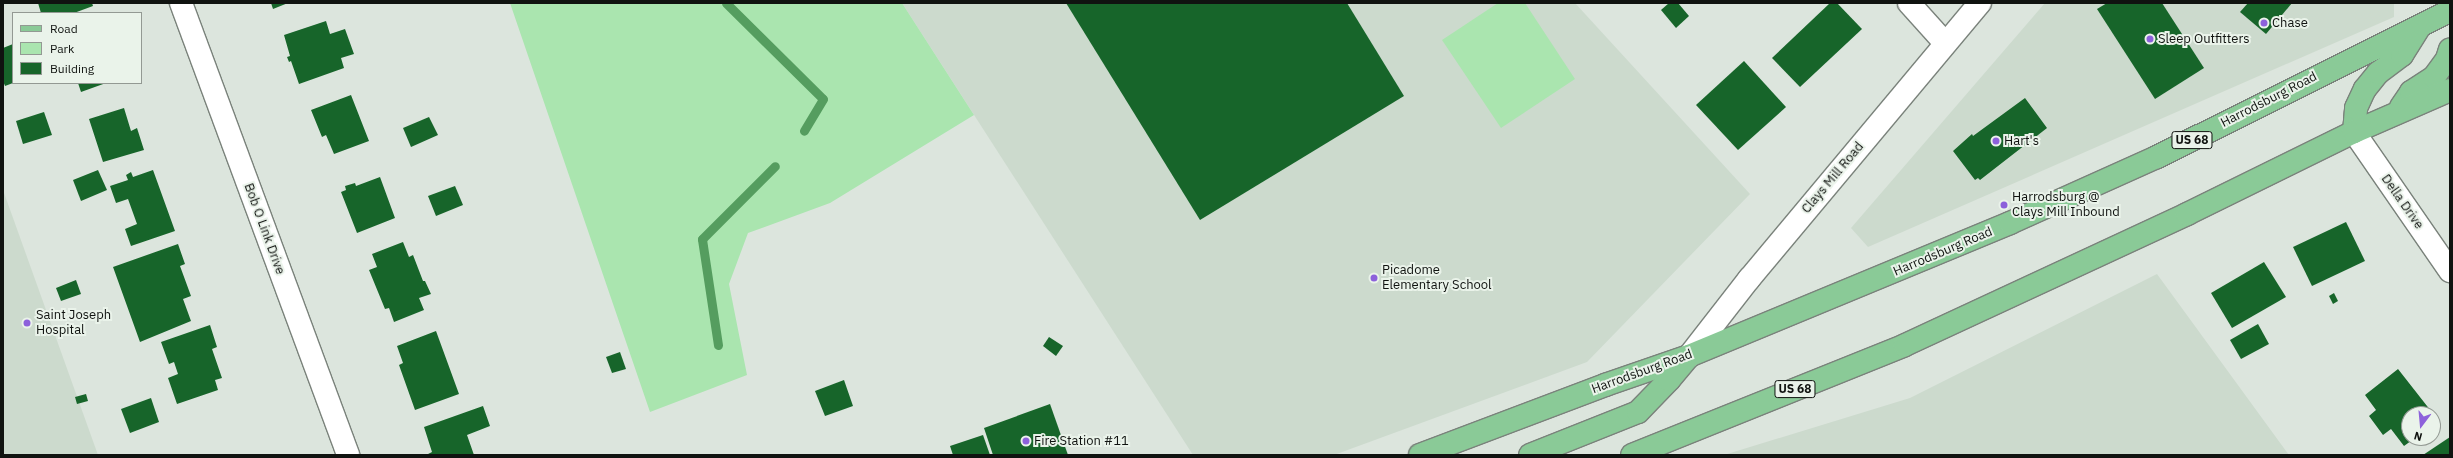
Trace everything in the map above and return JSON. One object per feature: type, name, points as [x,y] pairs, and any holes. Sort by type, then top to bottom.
[{"type":"main road","name":"Harrodsburg Road","points":[[1420,455],[1605,385],[1689,356],[1928,258],[2158,157],[2447,13]]},
{"type":"main road","points":[[2354,132],[2356,108],[2365,89],[2378,73],[2402,55],[2420,26]]},
{"type":"main road","points":[[2397,113],[2411,92],[2434,77],[2447,59],[2450,49]]},
{"type":"main road","name":"US 68","points":[[1632,455],[1911,342],[2187,214],[2354,132],[2450,90]]},
{"type":"main road","points":[[1530,455],[1638,412],[1669,380],[1689,356]]},
{"type":"street","name":"Bob O Link Drive","points":[[181,3],[348,455]]},
{"type":"street","points":[[1909,3],[1945,43]]},
{"type":"street","name":"Clays Mill Road","points":[[1689,356],[1749,279],[1980,3]]},
{"type":"street","name":"Della Drive","points":[[2354,132],[2450,271]]},
{"type":"shaded area","name":"Picadome Elementary School","points":[[902,3],[1575,3],[1750,194],[1587,362],[1334,455],[1193,455]]},
{"type":"shaded area","points":[[2045,3],[2394,3],[2394,17],[1868,247],[1851,228]]},
{"type":"shaded area","name":"Saint Joseph Hospital","points":[[3,190],[98,455],[3,455]]},
{"type":"shaded area","points":[[2157,274],[2289,455],[1724,455],[1910,398]]},
{"type":"green space","points":[[510,3],[902,3],[974,115],[830,203],[748,233],[729,284],[747,375],[650,412]]},
{"type":"green space","points":[[1498,3],[1525,3],[1575,79],[1501,128],[1442,40]]},
{"type":"building","points":[[38,3],[92,3],[93,6],[77,12],[41,12]]},
{"type":"building","points":[[271,3],[288,3],[273,9]]},
{"type":"building","points":[[1066,3],[1347,3],[1404,96],[1200,220]]},
{"type":"building","points":[[1669,3],[1678,3],[1689,16],[1676,28],[1661,10]]},
{"type":"building","points":[[1830,3],[1837,3],[1862,29],[1800,87],[1772,58]]},
{"type":"building","name":"Sleep Outfitters","points":[[2107,3],[2162,3],[2204,68],[2155,99],[2097,9]]},
{"type":"building","name":"Chase","points":[[2248,3],[2292,3],[2266,34],[2240,12]]},
{"type":"building","points":[[326,21],[330,34],[345,29],[354,54],[341,58],[344,68],[299,84],[291,61],[289,62],[287,57],[290,56],[284,35]]},
{"type":"building","points":[[12,44],[12,83],[5,86],[3,81],[3,48]]},
{"type":"building","points":[[1744,61],[1786,107],[1738,150],[1696,105]]},
{"type":"building","points":[[78,84],[103,84],[81,92]]},
{"type":"building","points":[[351,95],[369,141],[334,154],[326,135],[322,137],[311,110]]},
{"type":"building","name":"Hart's","points":[[2025,98],[2047,128],[1980,180],[1978,178],[1975,180],[1953,151],[1972,134],[1973,136]]},
{"type":"building","points":[[124,108],[131,131],[137,128],[144,150],[103,162],[89,119]]},
{"type":"building","points":[[44,112],[52,135],[23,144],[16,121]]},
{"type":"building","points":[[429,117],[438,135],[411,147],[403,128]]},
{"type":"building","points":[[98,170],[107,190],[81,201],[73,180]]},
{"type":"building","points":[[153,170],[175,231],[131,246],[125,229],[137,224],[128,199],[116,203],[110,186],[128,180],[126,175],[131,172],[133,177]]},
{"type":"building","points":[[380,177],[395,218],[357,233],[341,192],[346,190],[345,186],[355,183],[356,186]]},
{"type":"building","points":[[455,186],[463,205],[436,216],[428,196]]},
{"type":"building","points":[[2346,222],[2365,261],[2312,286],[2293,247]]},
{"type":"building","points":[[403,242],[409,257],[413,255],[423,281],[425,281],[431,294],[419,298],[424,310],[394,322],[389,308],[385,309],[369,270],[377,267],[372,254]]},
{"type":"building","points":[[178,244],[185,264],[180,266],[191,296],[183,299],[191,321],[140,342],[113,267]]},
{"type":"building","points":[[2264,262],[2286,297],[2232,328],[2211,293]]},
{"type":"building","points":[[76,280],[81,294],[61,301],[56,288]]},
{"type":"building","points":[[2334,293],[2338,301],[2333,304],[2329,296]]},
{"type":"building","points":[[2258,324],[2269,344],[2241,359],[2230,340]]},
{"type":"building","points":[[210,325],[217,347],[212,349],[222,378],[215,380],[218,390],[177,404],[168,378],[178,374],[174,362],[169,364],[161,342]]},
{"type":"building","points":[[436,331],[459,394],[415,410],[399,365],[403,363],[397,346]]},
{"type":"building","points":[[1049,337],[1063,346],[1056,356],[1043,346]]},
{"type":"building","points":[[620,352],[626,369],[612,373],[606,357]]},
{"type":"building","points":[[2398,369],[2427,406],[2401,406],[2401,442],[2391,429],[2383,435],[2369,416],[2376,410],[2365,395]]},
{"type":"building","points":[[844,380],[853,406],[825,416],[815,391]]},
{"type":"building","points":[[86,394],[88,401],[77,404],[75,397]]},
{"type":"building","points":[[151,398],[159,422],[130,433],[121,409]]},
{"type":"building","name":"Fire Station #11","points":[[1050,404],[1068,455],[993,455],[984,428]]},
{"type":"building","points":[[483,406],[490,426],[467,435],[474,455],[426,455],[432,452],[424,427]]},
{"type":"building","points":[[983,435],[990,455],[953,455],[950,446]]},
{"type":"building","points":[[2450,437],[2450,455],[2423,455],[2436,446],[2441,446],[2441,443]]},
{"type":"waterway","points":[[726,3],[823,99],[804,131]]},
{"type":"waterway","points":[[718,345],[702,239],[775,166]]},
{"type":"place","name":"Chase","points":[[2264,23]]},
{"type":"place","name":"Sleep Outfitters","points":[[2150,39]]},
{"type":"place","name":"Hart's","points":[[1996,141]]},
{"type":"place","name":"Harrodsburg @ Clays Mill Inbound","points":[[2004,205]]},
{"type":"place","name":"Picadome Elementary School","points":[[1374,278]]},
{"type":"place","name":"Saint Joseph Hospital","points":[[27,323]]},
{"type":"place","name":"Fire Station #11","points":[[1026,441]]}]
